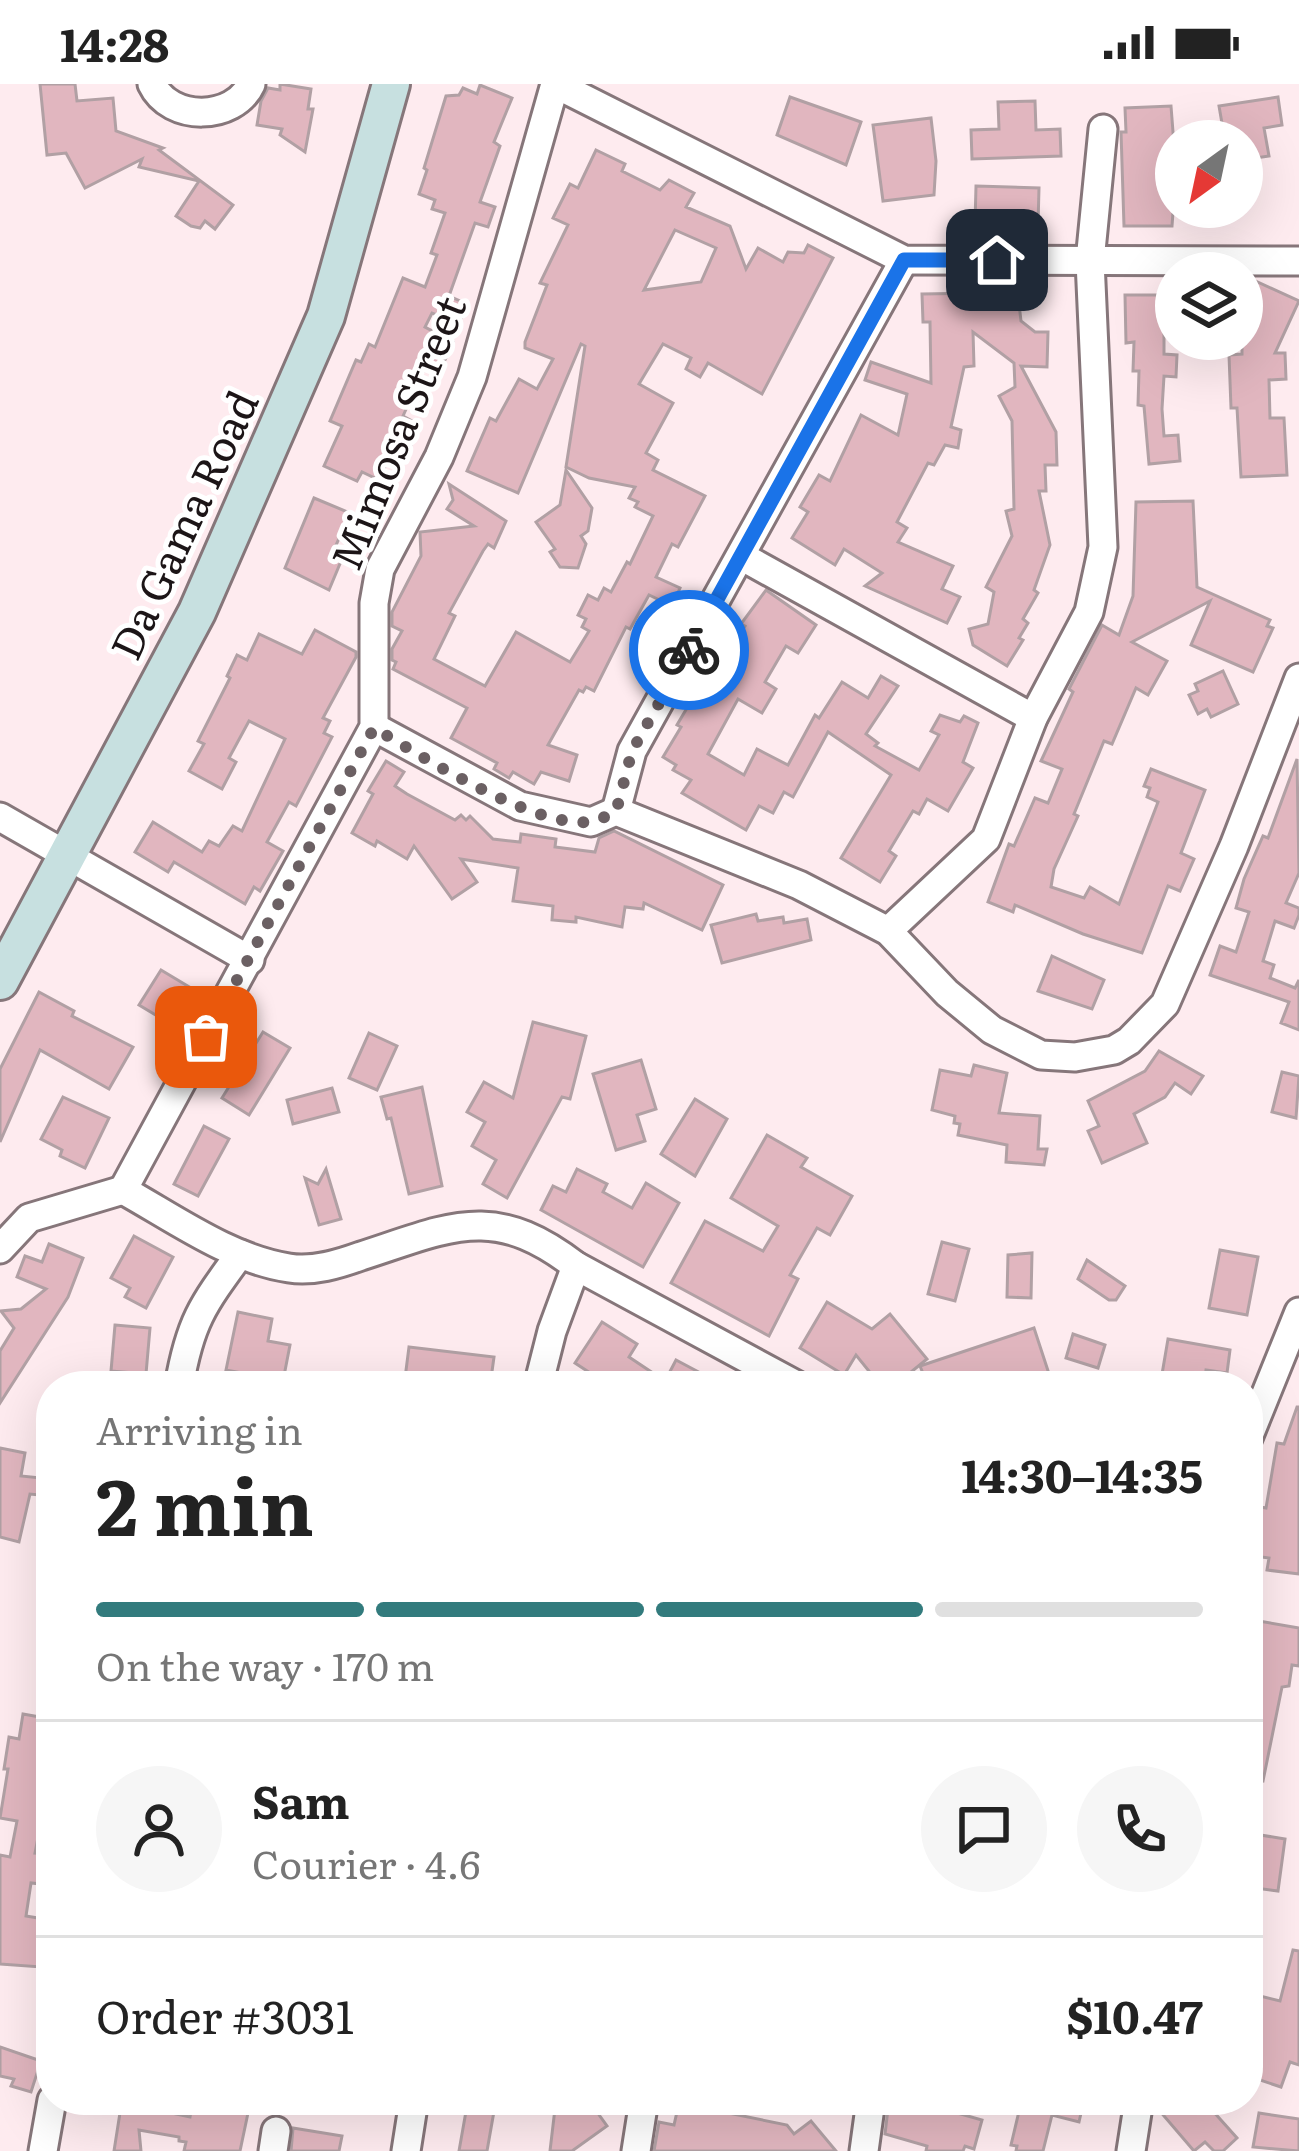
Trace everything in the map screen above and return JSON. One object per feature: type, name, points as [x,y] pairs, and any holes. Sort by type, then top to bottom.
[{"type":"street","points":[[152,84],[164,99],[202,112],[224,111],[238,104],[251,84]]},
{"type":"street","name":"Da Gama Road","points":[[0,980],[197,612],[326,316],[391,84]]},
{"type":"street","points":[[555,84],[904,260],[1299,261]]},
{"type":"street","name":"Mimosa Street","points":[[123,1190],[374,728],[374,603],[380,569],[439,457],[472,377],[555,84]]},
{"type":"street","points":[[888,931],[986,839],[1034,718],[1089,612],[1103,548],[1090,261],[1103,129]]},
{"type":"street","points":[[616,812],[632,751],[904,260]]},
{"type":"street","points":[[741,556],[1034,718]]},
{"type":"street","points":[[374,728],[520,806],[591,822],[616,812],[799,885],[888,931],[992,1030],[1041,1055],[1076,1058],[1114,1050],[1130,1041],[1165,1004],[1234,846],[1299,678]]},
{"type":"street","points":[[0,818],[250,960]]},
{"type":"street","points":[[0,1249],[29,1218],[123,1190],[240,1254],[292,1269],[332,1266],[433,1231],[478,1225],[517,1231],[545,1242],[577,1266],[770,1371]]},
{"type":"street","points":[[182,1371],[188,1336],[205,1301],[240,1254]]},
{"type":"street","points":[[542,1371],[551,1331],[577,1266]]},
{"type":"street","points":[[1263,1401],[1299,1312]]},
{"type":"street","points":[[43,2151],[49,2115]]},
{"type":"street","points":[[406,2151],[411,2115]]},
{"type":"street","points":[[636,2151],[642,2115]]},
{"type":"street","points":[[864,2115],[864,2151]]},
{"type":"street","points":[[1131,2151],[1137,2115]]},
{"type":"building","points":[[40,84],[75,84],[77,101],[113,98],[116,131],[163,148],[159,150],[233,205],[215,229],[205,221],[200,228],[191,226],[176,216],[199,181],[139,167],[142,159],[85,188],[66,153],[47,155]]},
{"type":"building","points":[[280,84],[311,89],[308,109],[313,109],[305,152],[280,135],[282,129],[257,125],[268,88],[280,90]]},
{"type":"building","points":[[480,85],[512,98],[494,142],[500,146],[480,202],[495,207],[488,227],[475,223],[449,296],[467,304],[459,323],[432,313],[425,327],[453,342],[440,371],[426,365],[403,416],[416,423],[411,431],[417,434],[409,449],[396,442],[379,480],[362,472],[357,481],[324,466],[342,426],[330,421],[356,360],[361,362],[369,344],[375,347],[403,278],[425,287],[445,213],[432,209],[435,200],[419,194],[424,168],[446,96],[459,95],[463,88],[477,94]]},
{"type":"building","points":[[790,97],[861,122],[846,165],[777,135]]},
{"type":"building","points":[[1278,97],[1282,125],[1264,128],[1269,156],[1263,157],[1263,120],[1221,120],[1219,106]]},
{"type":"building","points":[[1035,101],[1036,130],[1060,129],[1061,156],[972,159],[971,130],[999,129],[998,102]]},
{"type":"building","points":[[1171,106],[1172,120],[1155,120],[1155,226],[1124,226],[1121,132],[1126,132],[1125,108]]},
{"type":"building","points":[[931,118],[934,195],[883,201],[873,125]]},
{"type":"building","points":[[596,150],[625,164],[622,171],[660,190],[669,180],[694,193],[686,207],[730,226],[746,269],[758,248],[783,262],[788,252],[804,253],[808,245],[833,258],[762,394],[708,363],[700,377],[686,369],[691,358],[663,344],[639,384],[673,403],[646,453],[658,460],[653,470],[705,496],[656,577],[680,588],[672,606],[649,595],[630,629],[626,627],[594,691],[579,690],[548,745],[577,755],[569,781],[541,772],[534,784],[513,772],[509,778],[494,769],[497,763],[451,738],[467,708],[393,669],[392,649],[402,631],[392,626],[392,612],[421,556],[420,532],[474,526],[447,509],[453,500],[449,484],[506,521],[494,548],[488,544],[483,551],[449,613],[455,616],[434,659],[485,686],[516,632],[570,662],[589,631],[582,627],[586,619],[578,615],[588,595],[598,600],[604,588],[611,592],[653,516],[629,498],[635,487],[589,478],[566,467],[585,346],[581,344],[518,493],[467,471],[490,418],[496,421],[519,379],[537,389],[553,359],[525,348],[525,342],[547,285],[540,283],[568,225],[553,218],[570,184],[578,188]],"holes":[[[675,230],[716,248],[701,282],[644,290]]]},
{"type":"building","points":[[976,186],[1039,188],[1038,225],[975,224]]},
{"type":"building","points":[[1263,284],[1299,301],[1275,353],[1285,353],[1286,379],[1269,380],[1270,418],[1284,418],[1287,475],[1241,477],[1237,408],[1231,408],[1229,360],[1263,360]]},
{"type":"building","points":[[983,293],[984,307],[1019,304],[1021,321],[1035,332],[1048,332],[1047,367],[1021,366],[1056,432],[1057,465],[1045,465],[1046,491],[1039,491],[1050,545],[1034,590],[1038,593],[1023,619],[1028,623],[1019,638],[1023,640],[1007,666],[973,645],[969,629],[988,624],[994,592],[986,587],[1012,536],[1006,511],[1014,509],[1012,421],[999,396],[1015,387],[1014,363],[973,332],[974,366],[964,367],[951,427],[961,430],[958,448],[945,445],[934,465],[928,463],[897,522],[907,528],[898,542],[953,566],[942,589],[960,597],[947,623],[865,586],[882,573],[844,549],[835,565],[792,538],[808,512],[800,507],[819,475],[830,481],[861,415],[898,435],[907,394],[865,380],[871,362],[931,383],[930,322],[923,322],[922,294]]},
{"type":"building","points":[[1125,295],[1155,295],[1155,360],[1177,360],[1176,377],[1164,376],[1164,436],[1178,435],[1180,461],[1149,464],[1144,406],[1138,405],[1139,371],[1133,371],[1134,342],[1126,343]]},
{"type":"building","points":[[566,470],[592,508],[588,531],[581,536],[586,544],[578,568],[560,567],[550,552],[555,549],[536,522],[560,505]]},
{"type":"building","points":[[314,498],[350,513],[334,550],[344,554],[329,590],[285,568]]},
{"type":"building","points":[[1193,501],[1197,587],[1270,620],[1267,626],[1273,628],[1253,672],[1191,645],[1210,601],[1132,642],[1167,661],[1148,695],[1136,688],[1112,744],[1104,741],[1051,887],[1084,898],[1090,887],[1119,904],[1158,802],[1147,797],[1150,788],[1144,786],[1151,769],[1205,790],[1181,853],[1194,859],[1180,891],[1168,886],[1142,953],[1015,905],[1013,912],[988,902],[1009,844],[1014,846],[1035,798],[1048,803],[1062,769],[1041,761],[1073,692],[1069,689],[1102,625],[1119,635],[1133,596],[1136,502]]},
{"type":"building","points":[[766,590],[816,625],[798,653],[786,646],[765,682],[776,689],[762,713],[738,699],[708,754],[744,775],[757,749],[788,765],[815,715],[819,718],[842,682],[868,698],[881,676],[898,686],[866,734],[878,743],[875,746],[919,770],[939,735],[931,731],[940,715],[960,722],[964,716],[978,723],[963,762],[973,768],[948,811],[927,799],[919,814],[913,811],[889,851],[896,856],[880,882],[841,858],[891,775],[828,732],[793,797],[784,792],[773,813],[759,806],[746,830],[682,793],[691,780],[673,770],[676,765],[663,757],[697,691],[690,687],[704,663],[718,671],[745,626],[741,624]]},
{"type":"building","points":[[315,630],[356,652],[356,657],[323,718],[330,721],[324,733],[332,737],[296,806],[289,802],[267,842],[283,851],[260,891],[254,887],[245,904],[174,862],[168,872],[135,852],[153,822],[202,852],[209,841],[219,846],[233,826],[242,831],[285,739],[249,721],[229,758],[236,762],[222,789],[189,771],[204,744],[198,741],[237,655],[247,660],[259,634],[302,654]]},
{"type":"building","points":[[1223,671],[1238,704],[1211,717],[1207,709],[1198,714],[1189,695],[1198,691],[1195,684]]},
{"type":"building","points":[[1297,759],[1299,873],[1286,903],[1299,908],[1299,915],[1294,928],[1275,921],[1263,961],[1274,965],[1270,978],[1295,988],[1299,980],[1299,1030],[1281,1023],[1289,1002],[1210,975],[1220,946],[1236,952],[1249,912],[1236,908],[1244,879],[1263,836],[1268,838]]},
{"type":"building","points":[[386,761],[404,772],[395,786],[455,820],[470,816],[493,839],[520,842],[521,834],[556,839],[555,847],[595,852],[599,838],[614,831],[723,885],[702,930],[644,903],[643,909],[625,907],[622,927],[576,917],[576,922],[552,920],[553,906],[513,901],[518,868],[461,859],[477,882],[452,899],[414,846],[407,859],[352,833]]},
{"type":"building","points":[[756,914],[758,921],[807,919],[811,940],[722,963],[711,925]]},
{"type":"building","points":[[1052,956],[1104,980],[1092,1009],[1038,991]]},
{"type":"building","points":[[161,970],[191,988],[169,1023],[139,1005]]},
{"type":"building","points":[[39,992],[74,1011],[72,1016],[133,1047],[109,1089],[40,1050],[0,1142],[0,1069]]},
{"type":"building","points":[[533,1022],[586,1036],[570,1099],[562,1097],[507,1198],[483,1184],[496,1160],[472,1146],[485,1122],[467,1112],[484,1082],[513,1098]]},
{"type":"building","points":[[263,1032],[290,1048],[249,1115],[222,1098]]},
{"type":"building","points":[[369,1033],[397,1046],[377,1090],[349,1078]]},
{"type":"building","points":[[1159,1051],[1203,1076],[1191,1094],[1175,1083],[1165,1097],[1134,1114],[1147,1143],[1102,1163],[1088,1131],[1099,1126],[1088,1101],[1145,1071]]},
{"type":"building","points":[[641,1060],[656,1109],[637,1115],[645,1141],[616,1150],[593,1074]]},
{"type":"building","points":[[974,1065],[1007,1073],[999,1113],[1040,1116],[1038,1149],[1047,1149],[1044,1165],[1006,1162],[1007,1145],[958,1135],[960,1124],[954,1123],[955,1116],[932,1110],[940,1070],[971,1076]]},
{"type":"building","points":[[1282,1072],[1299,1076],[1296,1118],[1272,1112]]},
{"type":"building","points":[[422,1087],[442,1186],[409,1194],[391,1118],[387,1119],[381,1097]]},
{"type":"building","points":[[332,1088],[339,1112],[293,1124],[287,1100]]},
{"type":"building","points":[[63,1097],[109,1118],[85,1168],[60,1156],[62,1150],[41,1139]]},
{"type":"building","points":[[695,1099],[727,1119],[695,1176],[661,1154]]},
{"type":"building","points":[[204,1126],[229,1139],[198,1196],[174,1184]]},
{"type":"building","points":[[767,1135],[807,1158],[801,1167],[852,1196],[830,1235],[817,1228],[790,1275],[798,1279],[769,1336],[671,1283],[705,1221],[763,1251],[778,1226],[731,1198]]},
{"type":"building","points":[[326,1169],[341,1219],[319,1225],[305,1178],[318,1184]]},
{"type":"building","points":[[577,1169],[607,1184],[603,1192],[632,1208],[646,1183],[679,1203],[643,1267],[541,1210],[553,1186],[566,1192]]},
{"type":"building","points":[[134,1236],[173,1257],[146,1308],[125,1297],[130,1288],[111,1278]]},
{"type":"building","points":[[942,1242],[969,1249],[955,1301],[928,1294]]},
{"type":"building","points":[[49,1244],[83,1258],[68,1297],[0,1403],[0,1351],[14,1328],[1,1311],[21,1309],[46,1289],[17,1277],[25,1256],[42,1262]]},
{"type":"building","points":[[1220,1250],[1258,1257],[1247,1315],[1209,1308]]},
{"type":"building","points":[[1032,1253],[1031,1298],[1007,1297],[1008,1255]]},
{"type":"building","points":[[1087,1260],[1125,1286],[1116,1300],[1078,1279]]},
{"type":"building","points":[[827,1302],[872,1329],[890,1314],[927,1359],[912,1371],[869,1371],[856,1355],[846,1371],[837,1371],[800,1348]]},
{"type":"building","points":[[238,1312],[272,1319],[268,1341],[290,1345],[285,1371],[226,1370]]},
{"type":"building","points":[[602,1322],[637,1344],[629,1357],[650,1371],[587,1371],[575,1363]]},
{"type":"building","points":[[115,1325],[150,1328],[146,1371],[111,1371]]},
{"type":"building","points":[[1034,1328],[1048,1371],[922,1371],[920,1366]]},
{"type":"building","points":[[1073,1334],[1105,1345],[1098,1368],[1066,1358]]},
{"type":"building","points":[[1168,1339],[1230,1350],[1227,1371],[1163,1371]]},
{"type":"building","points":[[409,1347],[494,1357],[492,1371],[406,1371]]},
{"type":"building","points":[[676,1360],[697,1371],[670,1371]]},
{"type":"building","points":[[1299,1407],[1299,1574],[1267,1570],[1269,1558],[1263,1557],[1263,1508],[1277,1443],[1284,1444]]},
{"type":"building","points":[[0,1448],[25,1453],[21,1476],[36,1478],[36,1495],[30,1494],[19,1542],[0,1537]]},
{"type":"building","points":[[1263,1622],[1299,1628],[1299,1666],[1292,1665],[1289,1686],[1282,1687],[1263,1781]]},
{"type":"building","points":[[23,1714],[36,1716],[36,1884],[31,1883],[26,1916],[36,1918],[36,1967],[0,1964],[0,1855],[10,1857],[17,1821],[0,1818],[8,1769],[4,1769],[9,1737],[19,1739]]},
{"type":"building","points":[[1263,1835],[1285,1839],[1278,1891],[1263,1889]]},
{"type":"building","points":[[1293,1950],[1299,1951],[1299,2065],[1290,2062],[1281,2087],[1263,2081],[1263,1997],[1280,2001]]},
{"type":"building","points":[[0,2047],[36,2059],[31,2092],[11,2086],[14,2079],[0,2076]]},
{"type":"building","points":[[120,2115],[248,2115],[240,2151],[184,2151],[186,2142],[179,2137],[139,2130],[141,2151],[114,2151]]},
{"type":"building","points":[[465,2115],[493,2115],[487,2151],[459,2151]]},
{"type":"building","points":[[554,2115],[599,2115],[607,2126],[572,2151],[550,2151]]},
{"type":"building","points":[[676,2115],[738,2115],[787,2125],[794,2134],[811,2121],[836,2151],[654,2151],[659,2122],[674,2125]]},
{"type":"building","points":[[887,2115],[964,2115],[982,2120],[974,2149],[965,2146],[963,2151],[926,2151],[927,2146],[885,2134]]},
{"type":"building","points":[[1018,2115],[1052,2115],[1043,2151],[1016,2151],[1017,2146],[1011,2145]]},
{"type":"building","points":[[1052,2115],[1081,2115],[1079,2122]]},
{"type":"building","points":[[1163,2115],[1216,2115],[1237,2138],[1223,2151],[1214,2151],[1205,2142],[1194,2151]]},
{"type":"building","points":[[1259,2115],[1299,2119],[1299,2151],[1253,2147]]},
{"type":"building","points":[[293,2128],[342,2136],[339,2151],[291,2151]]},
{"type":"way so far","points":[[206,1037],[374,728],[520,806],[591,822],[616,812],[632,751],[689,650]]},
{"type":"route","points":[[689,650],[904,260],[997,260]]}]
